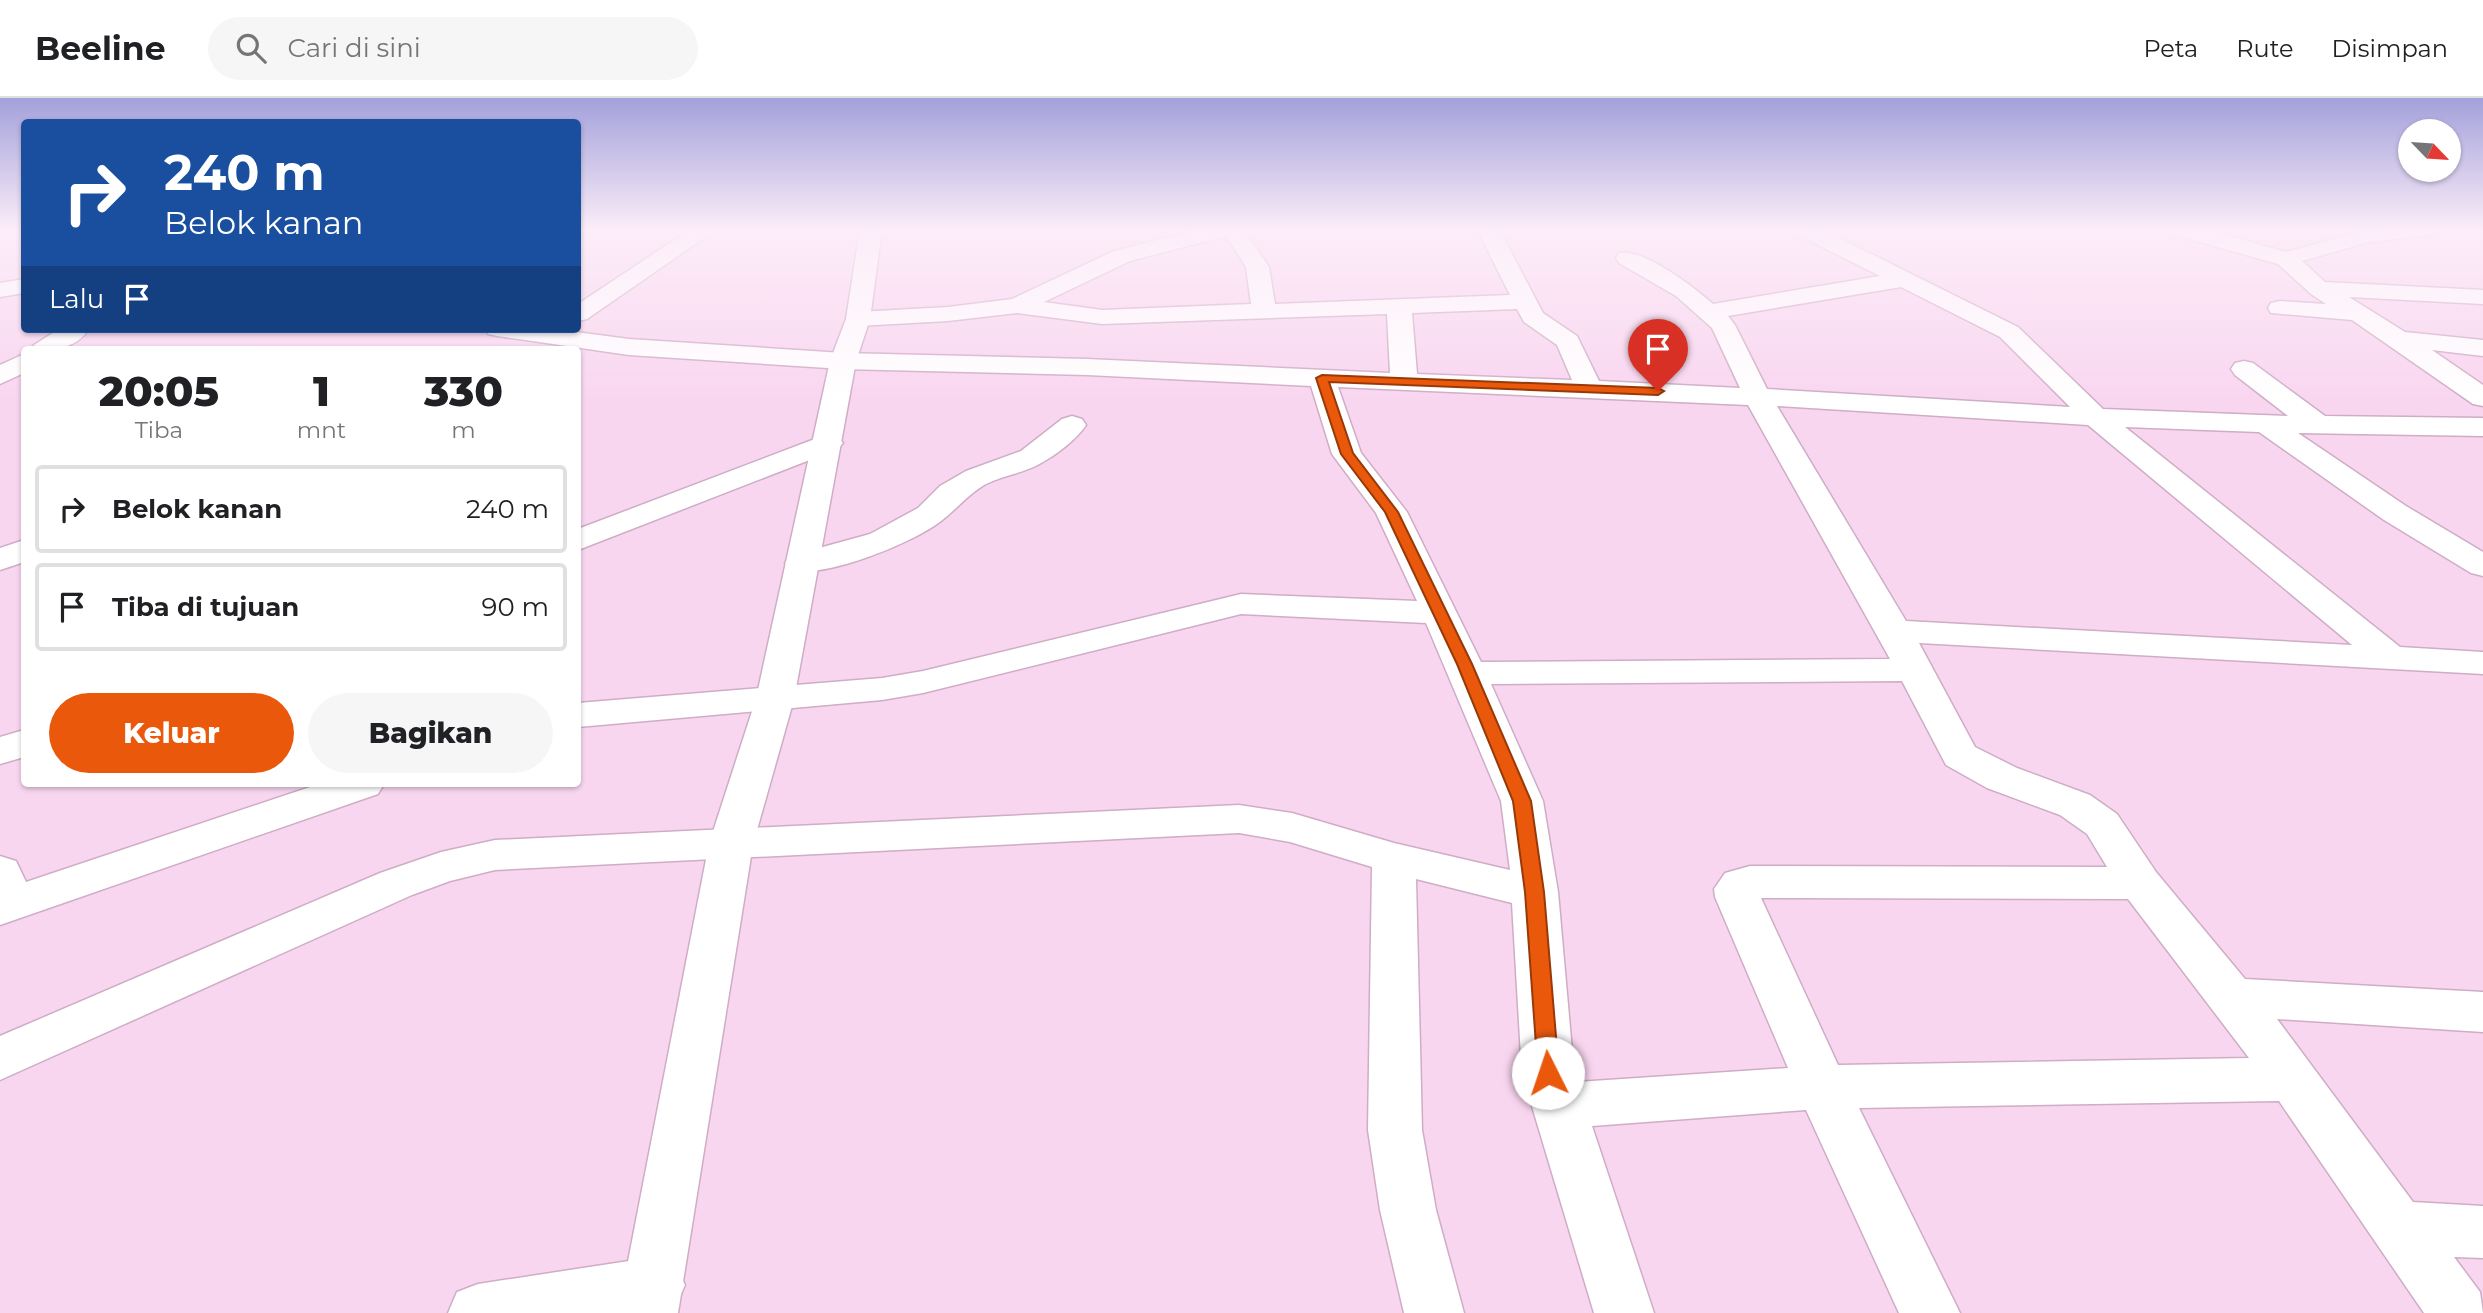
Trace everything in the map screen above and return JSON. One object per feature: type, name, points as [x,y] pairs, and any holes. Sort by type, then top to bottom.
[{"type":"street","points":[[0,290],[21,286]]},
{"type":"street","points":[[581,312],[621,286]]},
{"type":"street","points":[[478,1313],[651,1299],[731,844],[775,699],[843,361],[858,319],[863,286]]},
{"type":"street","points":[[1017,306],[1060,286]]},
{"type":"street","points":[[1262,286],[1264,313]]},
{"type":"street","points":[[1517,286],[1533,317],[1568,341],[1588,389]]},
{"type":"street","points":[[1675,286],[1723,325],[1758,398],[1894,631],[1960,756],[2003,778],[2075,805],[2102,824],[2140,883],[2232,997],[2293,1079],[2459,1313]]},
{"type":"street","points":[[1709,312],[1865,286]]},
{"type":"street","points":[[1918,286],[2009,332],[2097,418],[2389,657]]},
{"type":"street","points":[[2315,286],[2398,338],[2483,398]]},
{"type":"street","points":[[2319,289],[2483,297]]},
{"type":"street","points":[[858,319],[960,313],[1017,306],[1102,317],[1525,302]]},
{"type":"street","points":[[1399,308],[1404,382]]},
{"type":"street","points":[[2280,308],[2358,314]]},
{"type":"street","points":[[49,346],[71,333]]},
{"type":"street","points":[[519,346],[549,333],[657,349],[843,361],[1087,367],[1588,389],[2267,425],[2483,427]]},
{"type":"street","points":[[2398,338],[2483,348]]},
{"type":"street","points":[[0,359],[21,359]]},
{"type":"street","points":[[0,376],[21,361]]},
{"type":"street","points":[[2244,369],[2320,426]]},
{"type":"street","points":[[1322,378],[1347,454],[1391,512],[1441,613],[1522,801],[1535,892],[1548,1073],[1624,1313]]},
{"type":"street","points":[[802,563],[854,551],[882,541],[929,515],[951,493],[978,477],[1031,457],[1072,425]]},
{"type":"street","points":[[2267,425],[2483,566]]},
{"type":"street","points":[[581,539],[828,443]]},
{"type":"street","points":[[2431,534],[2483,535]]},
{"type":"street","points":[[0,560],[21,551]]},
{"type":"street","points":[[581,715],[881,689],[923,682],[1241,604],[1441,613]]},
{"type":"street","points":[[1894,631],[2483,663]]},
{"type":"street","points":[[1468,673],[1915,670]]},
{"type":"street","points":[[0,751],[21,744]]},
{"type":"street","points":[[4,895],[353,787]]},
{"type":"street","points":[[0,1059],[396,884],[441,867],[495,855],[1239,819],[1293,828],[1394,858],[1535,892]]},
{"type":"street","points":[[1394,858],[1395,1130],[1408,1210],[1434,1313]]},
{"type":"street","points":[[1930,1313],[1822,1087],[1738,897],[1737,889],[1741,884],[1750,882],[2140,883]]},
{"type":"street","points":[[2232,997],[2483,1012]]},
{"type":"street","points":[[1559,1106],[1822,1087],[2293,1079]]},
{"type":"street","points":[[2399,1227],[2483,1232]]},
{"type":"route","points":[[1548,1073],[1535,892],[1522,801],[1464,664],[1391,512],[1347,454],[1322,378],[1658,391]]}]
